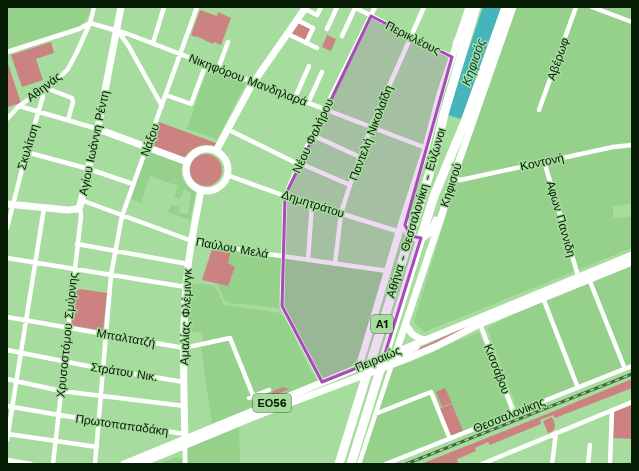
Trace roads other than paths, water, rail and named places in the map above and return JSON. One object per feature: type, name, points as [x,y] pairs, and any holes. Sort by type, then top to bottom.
[{"type":"highway","points":[[457,44],[476,7]]},
{"type":"highway","name":"Αθήνα - Θεσσαλονίκη - Εύζωνοι","points":[[339,464],[433,162],[444,114],[476,7]]},
{"type":"highway","name":"Αθήνα - Θεσσαλονίκη - Εύζωνοι","points":[[351,464],[434,196],[465,122],[506,7]]},
{"type":"highway","points":[[465,122],[472,112],[489,73]]},
{"type":"main road","name":"Αγίου Ιωάννη Ρέντη","points":[[9,204],[68,210],[77,209],[80,203],[98,129],[121,7]]},
{"type":"main road","points":[[359,367],[426,148],[440,94],[469,7]]},
{"type":"main road","name":"Κηφισού","points":[[392,364],[453,178],[513,7]]},
{"type":"main road","points":[[216,151],[253,82],[305,8]]},
{"type":"main road","points":[[98,129],[187,162]]},
{"type":"main road","points":[[201,149],[216,151],[225,159],[228,167],[227,175],[223,183],[215,189],[201,190],[194,186],[188,179],[186,169],[187,162],[194,153],[201,149]]},
{"type":"main road","points":[[410,197],[405,230],[414,238],[424,238],[433,227],[443,198],[453,178]]},
{"type":"main road","name":"Αμαλίας Φλέμινγκ","points":[[185,439],[184,348],[186,287],[188,264],[201,190]]},
{"type":"main road","name":"Πειραιώς","points":[[140,464],[185,439],[261,414],[437,346],[480,324],[543,298],[632,255]]},
{"type":"main road","name":"Πειραιώς","points":[[124,464],[426,340],[579,280],[589,279],[632,262]]},
{"type":"main road","points":[[406,325],[413,336],[426,340]]},
{"type":"main road","points":[[392,364],[426,340]]},
{"type":"street","name":"Αθηνάς","points":[[7,119],[19,106],[58,79],[68,69],[90,23],[94,7]]},
{"type":"street","points":[[153,43],[164,7]]},
{"type":"street","name":"Νάξου","points":[[95,464],[111,275],[122,216],[197,7]]},
{"type":"street","points":[[305,8],[317,15],[321,7]]},
{"type":"street","points":[[327,29],[337,7]]},
{"type":"street","points":[[342,36],[354,7]]},
{"type":"street","name":"Περικλέους","points":[[354,7],[452,57]]},
{"type":"street","name":"Νέου Φαλήρου","points":[[322,382],[282,306],[282,256],[285,196],[312,135],[375,7]]},
{"type":"street","name":"Παντελή Νικολαΐδη","points":[[335,264],[341,213],[350,185],[371,127],[424,7]]},
{"type":"street","name":"Αβέρωφ","points":[[539,110],[576,7]]},
{"type":"street","points":[[594,7],[632,22]]},
{"type":"street","points":[[297,20],[313,28],[306,43]]},
{"type":"street","name":"Νικηφόρου Μανδηλαρά","points":[[90,23],[117,30],[153,43],[426,148]]},
{"type":"street","points":[[7,52],[79,29],[90,23]]},
{"type":"street","points":[[117,30],[128,45],[162,106]]},
{"type":"street","points":[[288,34],[317,48]]},
{"type":"street","points":[[218,69],[228,42]]},
{"type":"street","points":[[166,95],[191,104],[206,64]]},
{"type":"street","points":[[295,98],[309,66]]},
{"type":"street","points":[[308,103],[322,72]]},
{"type":"street","points":[[44,89],[72,98],[73,102],[68,120]]},
{"type":"street","name":"Σκυλίτση","points":[[7,228],[9,204],[39,112],[44,89]]},
{"type":"street","points":[[19,106],[98,129]]},
{"type":"street","points":[[227,129],[299,164],[350,185]]},
{"type":"street","points":[[312,135],[360,157]]},
{"type":"street","name":"Κοντονή","points":[[453,178],[465,180],[544,161],[613,147],[632,145]]},
{"type":"street","points":[[26,152],[89,168],[130,183]]},
{"type":"street","name":"Αφων Παννιδη","points":[[544,161],[579,280]]},
{"type":"street","name":"Δημητράτου","points":[[227,175],[285,196],[400,232]]},
{"type":"street","name":"Παύλου Μελά","points":[[80,203],[192,241],[308,260],[388,271]]},
{"type":"street","name":"Χρυσοστόμου Σμύρνης","points":[[53,464],[81,216],[80,203]]},
{"type":"street","points":[[308,260],[312,204]]},
{"type":"street","points":[[44,208],[21,353],[10,407],[7,438],[97,447]]},
{"type":"street","points":[[77,244],[188,264]]},
{"type":"street","points":[[7,258],[186,287]]},
{"type":"street","points":[[589,279],[625,369]]},
{"type":"street","points":[[543,298],[578,388]]},
{"type":"street","name":"Μπαλτατζή","points":[[7,317],[184,348]]},
{"type":"street","name":"Κισσάβου","points":[[480,324],[514,413]]},
{"type":"street","points":[[184,348],[230,338],[251,397],[258,408]]},
{"type":"street","name":"Στράτου Νικ.","points":[[7,350],[103,369],[184,382]]},
{"type":"street","points":[[360,464],[392,364]]},
{"type":"street","name":"Θεσσαλονίκης","points":[[386,464],[632,366]]},
{"type":"street","points":[[7,379],[61,391],[185,406]]},
{"type":"street","points":[[251,397],[269,390]]},
{"type":"street","points":[[375,414],[431,392],[450,439]]},
{"type":"street","points":[[482,464],[632,402]]},
{"type":"street","name":"Πρωτοπαπαδάκη","points":[[10,407],[99,421],[185,439]]},
{"type":"street","points":[[610,464],[612,410]]},
{"type":"street","points":[[552,464],[556,433]]},
{"type":"street","points":[[185,439],[185,464]]},
{"type":"street","points":[[588,464],[590,445]]},
{"type":"street","points":[[7,460],[30,464]]},
{"type":"water","name":"Κηφισός","points":[[483,7],[502,7],[461,119],[448,115],[455,89]]},
{"type":"railway","points":[[406,464],[632,374]]}]
